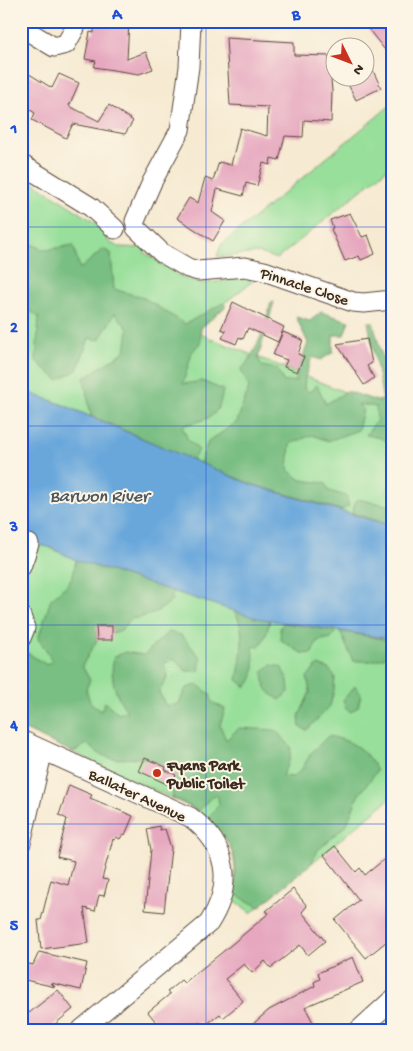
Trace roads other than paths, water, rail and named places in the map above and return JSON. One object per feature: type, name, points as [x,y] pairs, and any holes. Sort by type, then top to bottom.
[{"type":"street","points":[[21,27],[54,47],[66,44],[75,28],[75,21]]},
{"type":"street","points":[[126,224],[152,182],[180,130],[187,84],[191,21]]},
{"type":"street","name":"Pinnacle Close","points":[[21,164],[91,208],[126,224],[180,265],[198,271],[245,267],[264,271],[353,302],[364,303],[392,300]]},
{"type":"street","points":[[21,568],[29,544]]},
{"type":"street","points":[[21,616],[25,626],[21,638]]},
{"type":"street","name":"Ballater Avenue","points":[[21,740],[42,753],[190,817],[212,837],[223,864],[221,898],[208,923],[81,1030]]},
{"type":"street","points":[[21,773],[42,753]]},
{"type":"street","points":[[21,843],[25,807],[42,753]]},
{"type":"street","points":[[359,1030],[392,1000]]},
{"type":"water","name":"Barwon River","points":[[21,390],[61,404],[250,484],[392,526],[392,641],[385,638],[256,618],[76,560],[49,547],[21,541]]},
{"type":"place","name":"Fyans Park Public Toilet","points":[[157,773]]}]
